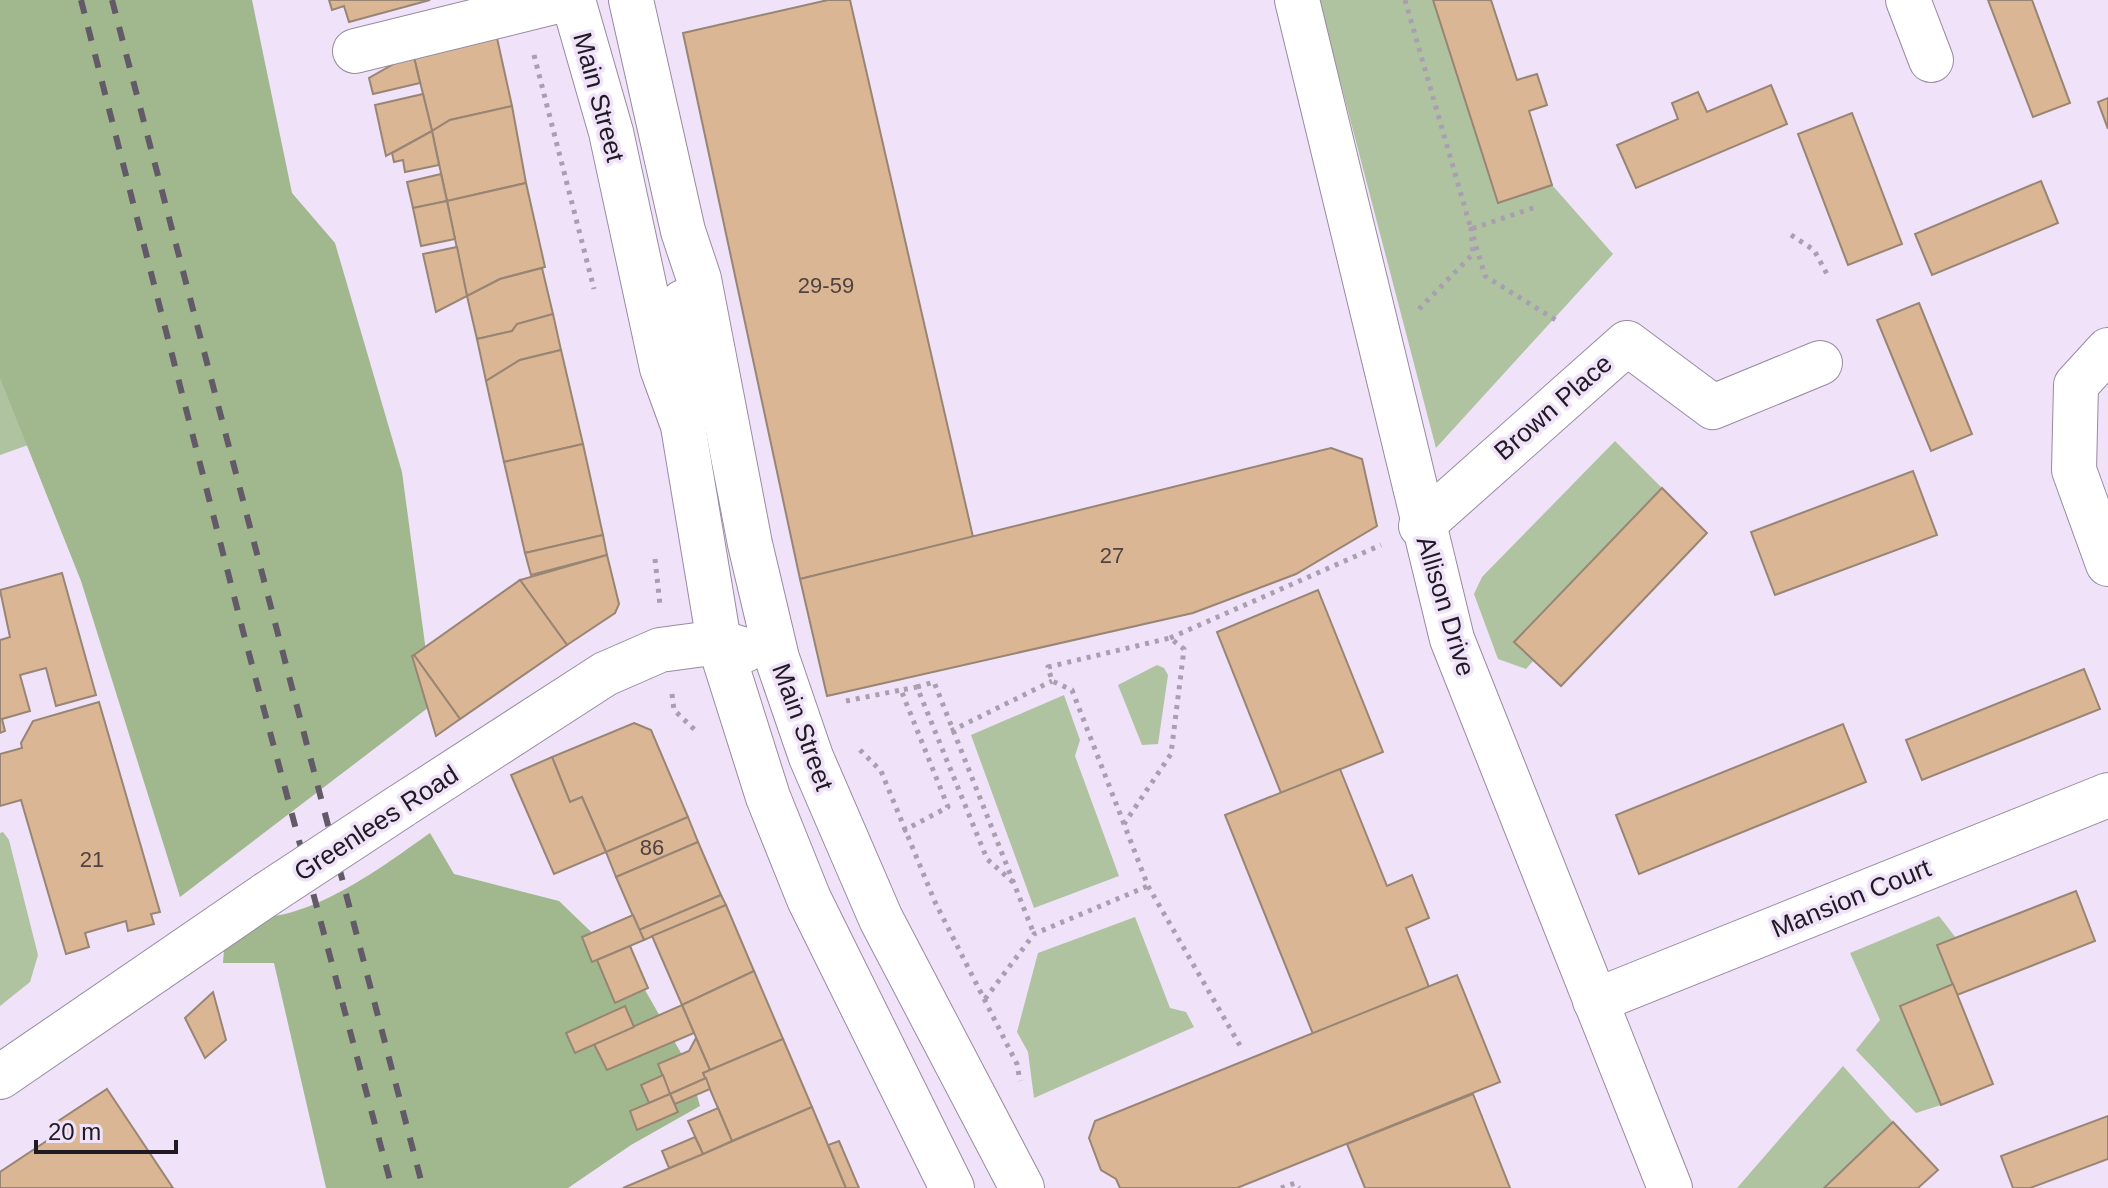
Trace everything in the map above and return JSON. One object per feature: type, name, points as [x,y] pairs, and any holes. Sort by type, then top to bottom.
[{"type":"main road","points":[[355,51],[562,0]]},
{"type":"main road","name":"Main Street","points":[[573,0],[611,132],[662,368],[683,426]]},
{"type":"main road","name":"Main Street","points":[[631,0],[683,231],[699,279],[750,544],[777,658],[811,757],[881,919],[1022,1188]]},
{"type":"main road","name":"Allison Drive","points":[[1297,0],[1421,526],[1452,639],[1670,1188]]},
{"type":"main road","points":[[1908,0],[1931,60]]},
{"type":"main road","name":"Main Street","points":[[683,231],[683,426],[719,642],[768,797],[809,899],[952,1188]]},
{"type":"main road","name":"Brown Place","points":[[1421,526],[1627,343],[1713,407],[1820,363]]},
{"type":"main road","points":[[2108,350],[2076,385],[2074,470],[2108,564]]},
{"type":"main road","name":"Greenlees Road","points":[[0,1077],[267,894],[605,674],[660,650],[719,642],[777,658]]},
{"type":"main road","name":"Mansion Court","points":[[1595,1001],[2108,795]]},
{"type":"path","points":[[1405,0],[1485,276],[1559,322]]},
{"type":"path","points":[[1471,229],[1539,206]]},
{"type":"path","points":[[1415,314],[1473,254],[1471,229]]},
{"type":"path","points":[[1791,235],[1814,250],[1828,276]]},
{"type":"path","points":[[1242,1049],[1148,886],[1072,690],[1052,681],[1048,667],[1170,638],[1314,577],[1421,526]]},
{"type":"path","points":[[1124,824],[1171,754],[1184,649],[1170,638]]},
{"type":"path","points":[[951,731],[1052,681]]},
{"type":"path","points":[[846,701],[934,682],[1034,934]]},
{"type":"path","points":[[917,687],[987,859],[1015,884]]},
{"type":"path","points":[[901,690],[948,807],[903,831]]},
{"type":"path","points":[[850,740],[881,771],[903,831],[1017,1064],[1021,1089]]},
{"type":"path","points":[[985,999],[1034,934],[1148,886]]},
{"type":"path","points":[[1281,1188],[1295,1183],[1299,1188]]},
{"type":"green space","points":[[0,0],[252,0],[292,193],[335,243],[402,472],[433,704],[180,897],[81,581],[0,378]]},
{"type":"green space","points":[[1319,0],[1433,0],[1498,203],[1552,185],[1613,254],[1436,448]]},
{"type":"green space","points":[[0,295],[34,443],[0,455]]},
{"type":"green space","points":[[1615,441],[1662,488],[1515,641],[1534,660],[1526,669],[1498,659],[1474,594],[1482,577]]},
{"type":"green space","points":[[1157,665],[1164,668],[1168,675],[1158,744],[1142,745],[1118,685]]},
{"type":"green space","points":[[1064,695],[1080,740],[1075,756],[1119,876],[1034,908],[971,735]]},
{"type":"green space","points":[[3,832],[9,840],[38,955],[30,982],[0,1006],[0,833]]},
{"type":"green space","points":[[430,833],[454,874],[559,901],[637,976],[689,1067],[700,1106],[631,1145],[568,1188],[326,1188],[274,963],[223,963],[225,937],[247,918],[271,917],[320,902],[367,877]]},
{"type":"green space","points":[[1939,916],[1956,938],[1938,946],[1953,984],[1901,1006],[1941,1105],[1916,1113],[1856,1050],[1880,1020],[1850,953]]},
{"type":"green space","points":[[1135,917],[1170,1008],[1186,1012],[1194,1027],[1034,1098],[1028,1052],[1017,1032],[1038,953]]},
{"type":"green space","points":[[1843,1066],[1893,1122],[1824,1188],[1737,1188]]},
{"type":"building","points":[[329,0],[430,0],[349,22],[344,6],[332,10]]},
{"type":"building","points":[[828,0],[850,0],[973,537],[800,579],[683,33]]},
{"type":"building","points":[[1433,0],[1491,0],[1517,80],[1537,74],[1547,105],[1529,111],[1552,185],[1498,203]]},
{"type":"building","points":[[1988,0],[2032,0],[2070,103],[2033,117]]},
{"type":"building","points":[[495,29],[512,106],[450,120],[432,131],[413,53]]},
{"type":"building","points":[[413,53],[420,83],[373,94],[369,78]]},
{"type":"building","points":[[1771,85],[1787,124],[1636,188],[1617,145],[1678,119],[1672,103],[1698,92],[1707,112]]},
{"type":"building","points":[[423,94],[432,131],[386,156],[375,105]]},
{"type":"building","points":[[2108,98],[2108,129],[2098,102]]},
{"type":"building","points":[[512,106],[526,183],[447,201],[432,131],[450,120]]},
{"type":"building","points":[[1852,113],[1902,244],[1848,265],[1798,134]]},
{"type":"building","points":[[432,131],[439,165],[405,172],[403,160],[394,162],[392,153]]},
{"type":"building","points":[[441,174],[447,201],[413,208],[407,182]]},
{"type":"building","points":[[2041,181],[2058,223],[1932,275],[1915,234]]},
{"type":"building","points":[[526,183],[545,267],[500,279],[467,296],[447,201]]},
{"type":"building","points":[[447,201],[455,239],[421,246],[413,208]]},
{"type":"building","points":[[457,247],[467,296],[436,312],[423,254]]},
{"type":"building","points":[[542,268],[553,314],[517,324],[512,331],[477,339],[467,296],[500,279]]},
{"type":"building","points":[[1919,303],[1972,434],[1931,451],[1877,320]]},
{"type":"building","points":[[553,314],[561,350],[520,360],[486,381],[477,339],[512,331],[517,324]]},
{"type":"building","points":[[561,350],[583,444],[504,462],[486,381],[520,360]]},
{"type":"building","points":[[583,444],[603,535],[525,553],[504,462]]},
{"type":"building","points":[[1331,448],[1362,459],[1377,526],[1296,574],[1193,613],[827,696],[800,579]]},
{"type":"building","points":[[1913,471],[1937,535],[1775,595],[1751,532]]},
{"type":"building","points":[[1662,488],[1707,533],[1561,686],[1514,642]]},
{"type":"building","points":[[603,535],[607,555],[531,575],[525,553]]},
{"type":"building","points":[[607,555],[619,604],[615,613],[567,645],[520,580]]},
{"type":"building","points":[[62,573],[96,695],[56,706],[46,668],[20,675],[30,711],[2,719],[5,731],[0,733],[0,640],[10,637],[0,590]]},
{"type":"building","points":[[520,580],[567,645],[460,719],[414,655]]},
{"type":"building","points":[[1318,590],[1383,752],[1281,793],[1217,632]]},
{"type":"building","points":[[412,656],[460,719],[436,736]]},
{"type":"building","points":[[2084,669],[2100,709],[1922,780],[1906,740]]},
{"type":"building","points":[[99,702],[160,912],[151,914],[154,924],[128,931],[126,921],[85,933],[89,947],[66,954],[21,800],[0,806],[0,754],[22,748],[21,743],[33,721]]},
{"type":"building","points":[[634,723],[651,730],[688,817],[606,852],[582,797],[570,802],[552,757]]},
{"type":"building","points":[[1843,724],[1866,782],[1639,874],[1616,815]]},
{"type":"building","points":[[552,757],[570,802],[582,797],[606,852],[554,874],[511,775]]},
{"type":"building","points":[[1340,769],[1387,886],[1412,875],[1429,918],[1406,928],[1429,987],[1313,1034],[1225,815]]},
{"type":"building","points":[[688,817],[698,842],[616,877],[606,852]]},
{"type":"building","points":[[698,842],[721,895],[639,930],[616,877]]},
{"type":"building","points":[[2076,891],[2095,941],[1957,995],[1937,945]]},
{"type":"building","points":[[721,895],[726,905],[644,940],[639,930]]},
{"type":"building","points":[[726,905],[754,971],[682,1005],[652,936]]},
{"type":"building","points":[[633,915],[644,940],[592,962],[582,937]]},
{"type":"building","points":[[630,946],[648,988],[615,1003],[597,960]]},
{"type":"building","points":[[754,971],[783,1039],[710,1070],[682,1005]]},
{"type":"building","points":[[1457,975],[1500,1082],[1237,1188],[1120,1188],[1116,1179],[1101,1170],[1089,1138],[1095,1121]]},
{"type":"building","points":[[1953,984],[1993,1084],[1941,1105],[1900,1006]]},
{"type":"building","points":[[213,992],[226,1040],[205,1058],[185,1018]]},
{"type":"building","points":[[682,1005],[694,1033],[607,1070],[594,1044]]},
{"type":"building","points":[[625,1006],[634,1027],[575,1053],[566,1033]]},
{"type":"building","points":[[696,1038],[710,1070],[703,1073],[706,1078],[670,1094],[658,1064],[689,1051]]},
{"type":"building","points":[[783,1039],[812,1107],[732,1141],[703,1073]]},
{"type":"building","points":[[663,1075],[670,1094],[649,1103],[641,1085]]},
{"type":"building","points":[[706,1078],[710,1089],[675,1104],[670,1094]]},
{"type":"building","points":[[107,1089],[173,1188],[0,1188],[0,1172],[57,1134],[52,1125]]},
{"type":"building","points":[[670,1094],[678,1112],[637,1130],[630,1111]]},
{"type":"building","points":[[1473,1094],[1510,1188],[1365,1188],[1347,1144]]},
{"type":"building","points":[[812,1107],[846,1188],[623,1188],[703,1154]]},
{"type":"building","points":[[718,1108],[732,1141],[703,1154],[688,1121]]},
{"type":"building","points":[[2108,1116],[2108,1159],[2030,1188],[2013,1188],[2001,1156]]},
{"type":"building","points":[[1893,1122],[1938,1170],[1918,1188],[1824,1188]]},
{"type":"building","points":[[695,1137],[703,1154],[669,1168],[662,1151]]},
{"type":"building","points":[[839,1141],[859,1188],[846,1188],[828,1145]]},
{"type":"railway","points":[[81,0],[244,635],[392,1188]]},
{"type":"railway","points":[[112,0],[423,1188]]}]
